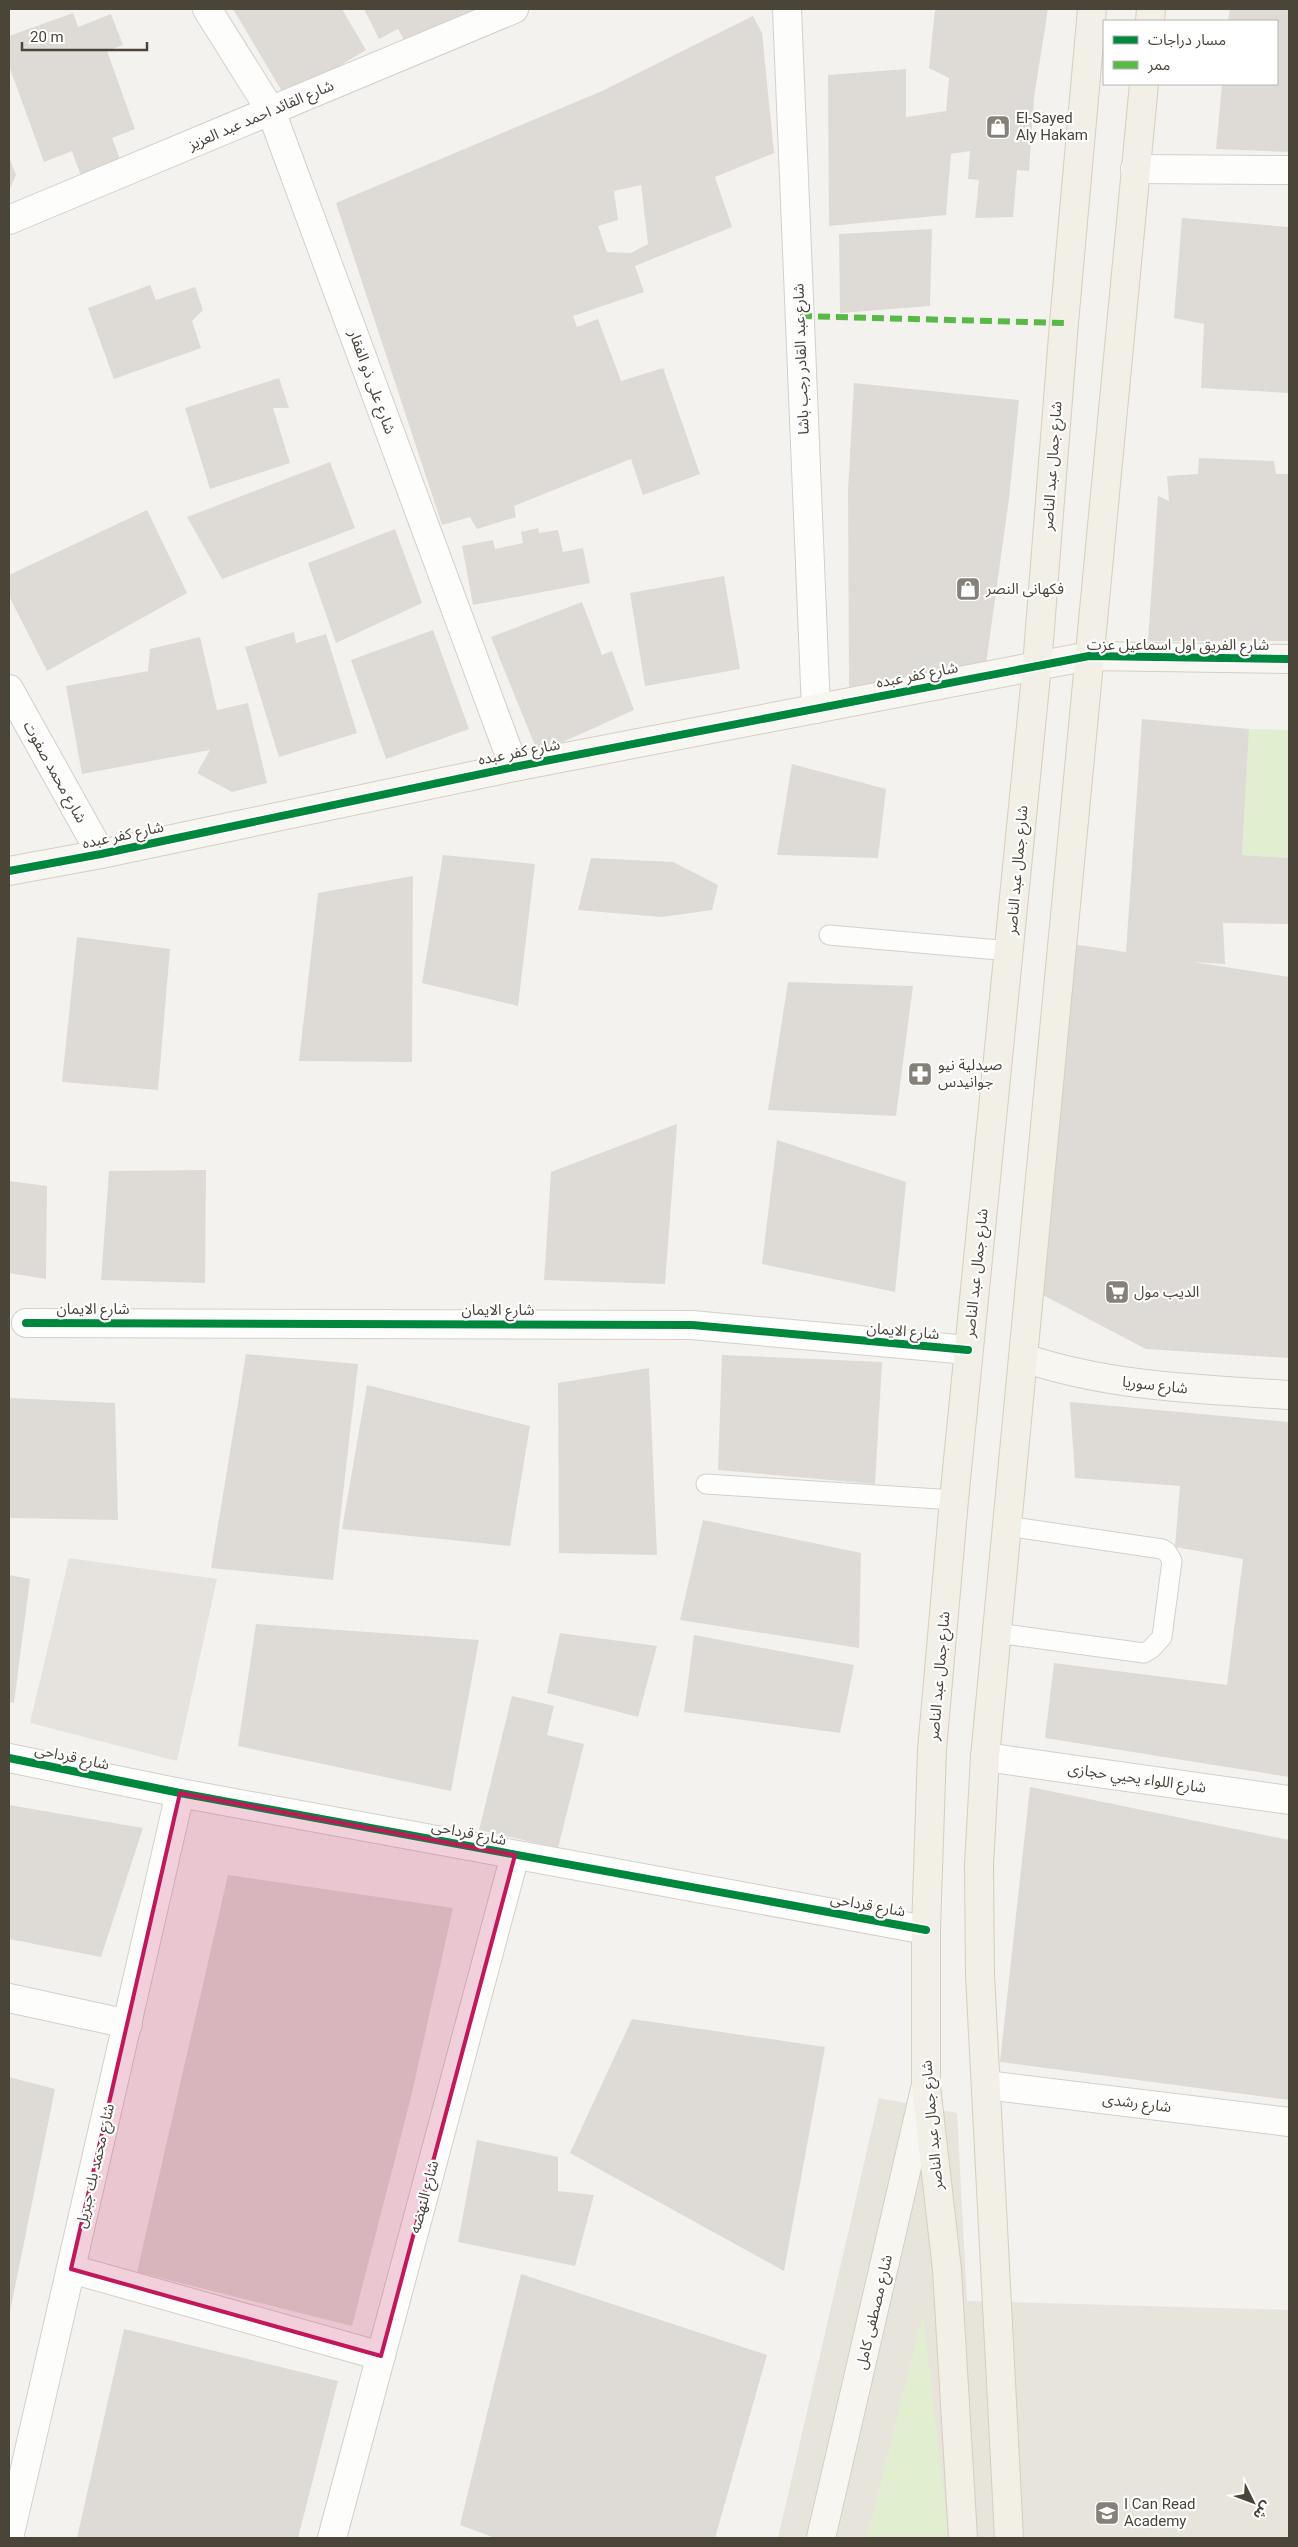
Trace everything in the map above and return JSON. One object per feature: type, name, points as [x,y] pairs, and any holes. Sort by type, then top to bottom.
[{"type":"main road","name":"شارع جمال عبد الناصر","points":[[964,2538],[947,2270],[926,2086],[926,1930],[932,1750],[968,1350],[1010,951],[1037,666],[1064,323],[1092,9]]},
{"type":"main road","points":[[1010,2538],[980,1974],[979,1875],[985,1756],[1144,85]]},
{"type":"street","name":"شارع على ذو الفقار","points":[[207,9],[271,111],[514,767]]},
{"type":"street","name":"شارع القائد احمد عبد العزيز","points":[[9,220],[514,9]]},
{"type":"street","name":"شارع عبد القادر رجب باشا","points":[[787,9],[816,709]]},
{"type":"street","points":[[1136,169],[1289,170]]},
{"type":"street","name":"شارع الفريق اول اسماعيل عزت","points":[[1037,666],[1089,656],[1289,659]]},
{"type":"street","name":"شارع كفر عبده","points":[[9,871],[101,854],[514,767],[1037,666]]},
{"type":"street","name":"شارع محمد صفوت","points":[[9,689],[101,854]]},
{"type":"street","name":"شارع الايمان","points":[[26,1323],[692,1325],[968,1350]]},
{"type":"street","name":"شارع سوريا","points":[[1024,1358],[1055,1369],[1109,1380],[1166,1388],[1289,1395]]},
{"type":"street","name":"شارع اللواء يحيي حجازى","points":[[985,1756],[1289,1800]]},
{"type":"street","name":"شارع قرداحى","points":[[9,1758],[180,1793],[926,1930]]},
{"type":"street","name":"شارع محمد بك جبريل","points":[[9,2538],[180,1793]]},
{"type":"street","name":"شارع النهضه","points":[[332,2538],[515,1855]]},
{"type":"street","points":[[9,1998],[128,2024]]},
{"type":"street","name":"شارع رشدى","points":[[986,2085],[1289,2122]]},
{"type":"street","name":"شارع مصطفى كامل","points":[[821,2538],[926,2086]]},
{"type":"street","points":[[71,2269],[381,2356]]},
{"type":"lane","points":[[829,935],[1010,951]]},
{"type":"lane","points":[[706,1484],[954,1500]]},
{"type":"lane","points":[[997,1633],[1144,1653],[1151,1650],[1162,1637],[1172,1561],[1167,1552],[1162,1549],[1007,1526]]},
{"type":"highlighted area","points":[[180,1793],[515,1855],[381,2356],[71,2269]]},
{"type":"shaded area","points":[[69,1558],[217,1579],[177,1761],[30,1723]]},
{"type":"shaded area","points":[[879,2098],[957,2113],[967,2301],[1289,2310],[1289,2538],[778,2538]]},
{"type":"green space","points":[[1249,729],[1289,730],[1289,858],[1242,855]]},
{"type":"green space","points":[[923,2314],[949,2538],[867,2538]]},
{"type":"building","points":[[233,9],[342,9],[366,50],[286,98]]},
{"type":"building","points":[[364,9],[478,9],[407,45],[398,29],[379,39]]},
{"type":"building","points":[[935,9],[1048,9],[1034,98],[1029,171],[1017,170],[1013,217],[975,218],[979,180],[968,179],[970,151],[951,154],[946,215],[829,226],[828,75],[906,69],[906,117],[946,111],[949,78],[929,68]]},
{"type":"building","points":[[1230,9],[1289,9],[1289,152],[1216,149],[1222,85],[1278,85],[1278,20],[1228,20]]},
{"type":"building","points":[[73,13],[78,27],[111,14],[123,45],[107,51],[135,129],[112,138],[121,162],[81,176],[72,151],[44,162],[9,66],[9,36]]},
{"type":"building","points":[[753,16],[762,33],[774,153],[715,177],[732,227],[635,266],[644,292],[573,316],[577,327],[598,319],[621,381],[663,368],[700,474],[643,495],[631,459],[514,506],[516,517],[477,529],[470,517],[442,525],[336,203],[602,91]],"holes":[[[641,185],[648,244],[631,253],[607,252],[598,226],[618,220],[614,191]]]},
{"type":"building","points":[[9,157],[16,175],[9,191]]},
{"type":"building","points":[[1182,218],[1289,227],[1289,393],[1201,388],[1204,324],[1174,318]]},
{"type":"building","points":[[932,229],[930,306],[840,313],[839,234]]},
{"type":"building","points":[[150,285],[156,300],[195,287],[203,310],[192,321],[201,348],[114,379],[88,308]]},
{"type":"building","points":[[279,378],[289,408],[273,408],[290,463],[210,489],[185,408]]},
{"type":"building","points":[[854,383],[1019,400],[1009,499],[986,664],[849,688],[848,491]]},
{"type":"building","points":[[1199,458],[1274,461],[1276,474],[1289,474],[1289,641],[1148,641],[1158,496],[1169,501],[1167,476],[1198,474]]},
{"type":"building","points":[[330,462],[355,528],[222,579],[187,517]]},
{"type":"building","points":[[147,510],[187,593],[47,671],[9,596],[9,575]]},
{"type":"building","points":[[538,528],[539,533],[558,530],[563,552],[583,548],[590,583],[473,605],[462,546],[493,540],[495,549],[523,543],[521,532]]},
{"type":"building","points":[[395,529],[422,603],[336,643],[308,563]]},
{"type":"building","points":[[724,576],[740,669],[645,686],[630,593]]},
{"type":"building","points":[[582,602],[602,655],[612,651],[634,710],[538,753],[491,637]]},
{"type":"building","points":[[433,630],[469,729],[386,759],[351,660]]},
{"type":"building","points":[[294,632],[296,643],[326,634],[357,733],[279,757],[245,647]]},
{"type":"building","points":[[200,637],[217,710],[248,703],[267,783],[232,792],[197,773],[210,750],[82,774],[66,686],[148,671],[150,649]]},
{"type":"building","points":[[1142,719],[1249,729],[1242,855],[1289,858],[1289,924],[1223,923],[1225,964],[1193,962],[1289,977],[1289,1358],[1146,1349],[1039,1293],[1072,944],[1126,952]]},
{"type":"building","points":[[792,764],[886,789],[878,858],[777,855]]},
{"type":"building","points":[[443,855],[535,864],[518,1006],[422,983]]},
{"type":"building","points":[[591,858],[673,862],[718,885],[712,910],[662,917],[578,910]]},
{"type":"building","points":[[413,876],[412,1062],[299,1061],[318,893]]},
{"type":"building","points":[[77,937],[170,949],[158,1090],[62,1082]]},
{"type":"building","points":[[788,982],[913,986],[896,1116],[768,1110]]},
{"type":"building","points":[[677,1124],[665,1284],[544,1280],[551,1172]]},
{"type":"building","points":[[777,1140],[906,1182],[895,1292],[762,1264]]},
{"type":"building","points":[[206,1170],[205,1283],[101,1280],[109,1171]]},
{"type":"building","points":[[9,1181],[47,1186],[46,1279],[9,1273]]},
{"type":"building","points":[[246,1354],[358,1364],[333,1580],[211,1568]]},
{"type":"building","points":[[722,1355],[882,1362],[875,1484],[718,1470]]},
{"type":"building","points":[[649,1368],[657,1555],[559,1553],[558,1383]]},
{"type":"building","points":[[367,1385],[530,1426],[510,1546],[342,1529]]},
{"type":"building","points":[[9,1398],[115,1403],[118,1520],[9,1518]]},
{"type":"building","points":[[1070,1402],[1289,1422],[1289,1777],[1045,1738],[1054,1663],[1227,1685],[1243,1559],[1175,1547],[1180,1486],[1075,1478]]},
{"type":"building","points":[[703,1520],[861,1553],[859,1648],[680,1620]]},
{"type":"building","points":[[9,1575],[30,1579],[14,1703],[9,1702]]},
{"type":"building","points":[[256,1624],[479,1640],[451,1791],[238,1746]]},
{"type":"building","points":[[560,1633],[657,1646],[638,1717],[547,1693]]},
{"type":"building","points":[[694,1635],[854,1665],[840,1733],[684,1712]]},
{"type":"building","points":[[512,1696],[554,1706],[547,1735],[584,1744],[558,1848],[479,1830]]},
{"type":"building","points":[[1030,1787],[1289,1840],[1289,2100],[1000,2062]]},
{"type":"building","points":[[9,1805],[143,1828],[101,1957],[9,1939]]},
{"type":"building","points":[[228,1875],[453,1908],[412,2093],[352,2326],[137,2272]]},
{"type":"building","points":[[632,2019],[825,2047],[784,2271],[570,2153]]},
{"type":"building","points":[[9,2077],[55,2089],[10,2312],[9,2312]]},
{"type":"building","points":[[477,2140],[558,2157],[558,2191],[594,2195],[575,2266],[458,2242]]},
{"type":"building","points":[[521,2274],[767,2355],[715,2538],[495,2538],[460,2525]]},
{"type":"building","points":[[124,2329],[338,2381],[298,2538],[77,2538]]},
{"type":"marked path","points":[[800,316],[1064,323]]},
{"type":"cycle path","points":[[9,871],[101,854],[514,767],[1089,656],[1289,659]]},
{"type":"cycle path","points":[[26,1323],[692,1325],[968,1350]]},
{"type":"cycle path","points":[[9,1758],[180,1793],[926,1930]]},
{"type":"place","name":"El-Sayed Aly Hakam","points":[[998,127]]},
{"type":"place","name":"فكهانى النصر","points":[[968,589]]},
{"type":"place","name":"صيدلية نيو جوانيدس","points":[[920,1074]]},
{"type":"place","name":"الديب مول","points":[[1117,1292]]},
{"type":"place","name":"I Can Read Academy","points":[[1107,2513]]}]
